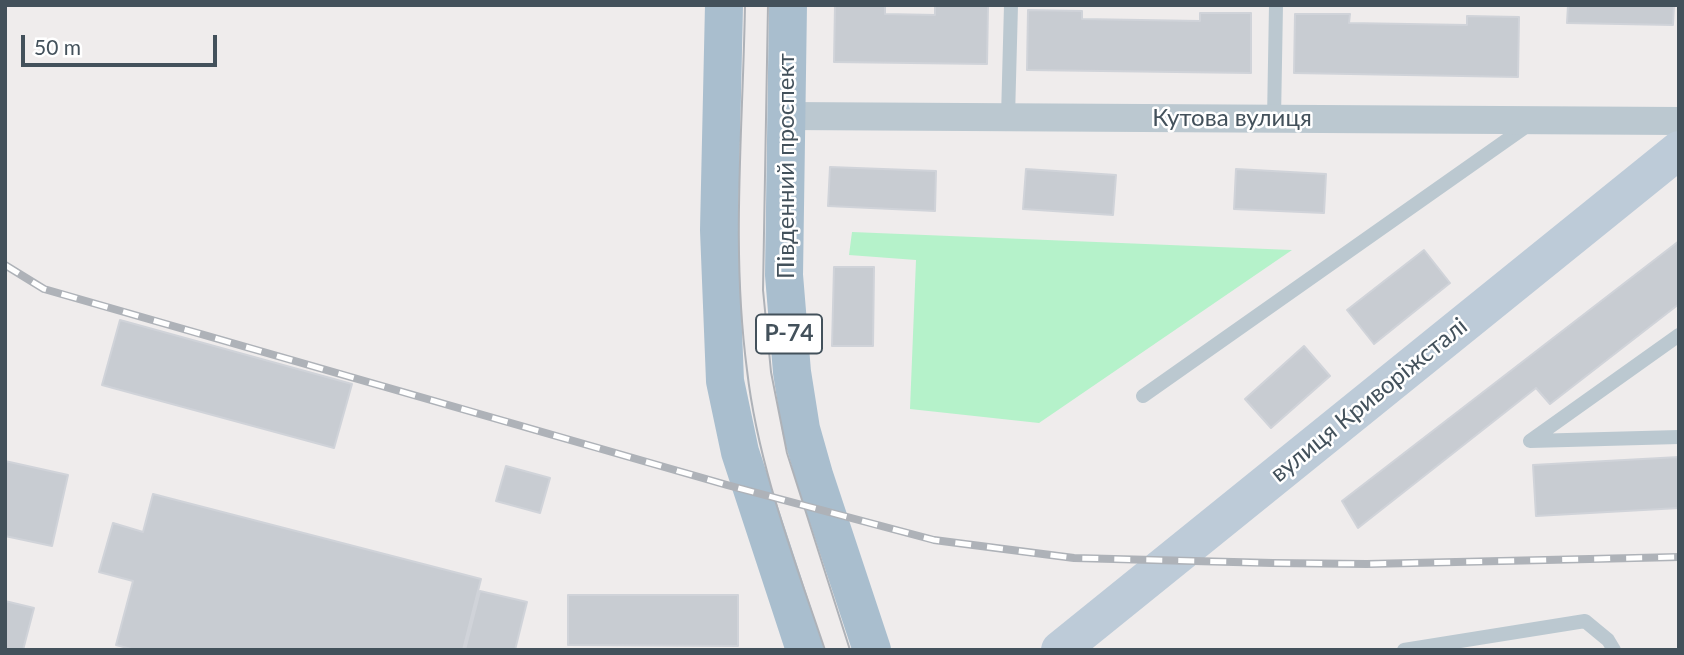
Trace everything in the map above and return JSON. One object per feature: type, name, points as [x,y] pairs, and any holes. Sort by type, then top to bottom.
[{"type":"main road","name":"Р-74","points":[[724,5],[719,230],[725,381],[740,452],[805,650]]},
{"type":"main road","name":"Південний проспект","points":[[788,5],[785,275],[792,372],[801,429],[814,475],[872,650]]},
{"type":"main road","name":"вулиця Криворіжсталі","points":[[1060,650],[1679,150]]},
{"type":"street","name":"Кутова вулиця","points":[[786,116],[1679,121]]},
{"type":"lane","points":[[1009,117],[1011,5]]},
{"type":"lane","points":[[1274,119],[1276,5]]},
{"type":"lane","points":[[1143,396],[1535,120]]},
{"type":"lane","points":[[1679,335],[1530,441],[1679,437]]},
{"type":"lane","points":[[1405,650],[1585,621],[1608,640],[1614,650]]},
{"type":"green space","points":[[852,232],[1292,250],[1039,423],[910,409],[916,260],[849,255]]},
{"type":"building","points":[[835,5],[885,5],[885,14],[935,15],[935,6],[988,6],[987,64],[834,62]]},
{"type":"building","points":[[1568,5],[1674,5],[1673,25],[1567,23]]},
{"type":"building","points":[[1028,10],[1082,11],[1082,19],[1200,21],[1200,13],[1251,13],[1251,73],[1027,70]]},
{"type":"building","points":[[1295,14],[1350,14],[1349,23],[1467,25],[1467,16],[1519,17],[1518,77],[1294,73]]},
{"type":"building","points":[[830,167],[936,171],[935,211],[828,206]]},
{"type":"building","points":[[1026,169],[1116,175],[1113,215],[1023,209]]},
{"type":"building","points":[[1236,169],[1326,174],[1324,213],[1234,209]]},
{"type":"building","points":[[1679,241],[1679,304],[1550,404],[1536,388],[1358,528],[1342,501]]},
{"type":"building","points":[[1424,250],[1450,283],[1374,344],[1347,310]]},
{"type":"building","points":[[834,267],[874,267],[873,346],[832,346]]},
{"type":"building","points":[[120,320],[352,384],[334,448],[102,385]]},
{"type":"building","points":[[1304,346],[1330,376],[1271,428],[1245,399]]},
{"type":"building","points":[[1679,457],[1679,508],[1536,516],[1533,465]]},
{"type":"building","points":[[5,461],[68,475],[52,546],[5,536]]},
{"type":"building","points":[[506,466],[550,478],[540,513],[496,501]]},
{"type":"building","points":[[153,494],[481,579],[463,650],[135,650],[116,645],[133,581],[99,572],[113,523],[143,532]]},
{"type":"building","points":[[480,591],[527,602],[515,650],[465,650]]},
{"type":"building","points":[[568,595],[738,595],[738,646],[568,645]]},
{"type":"building","points":[[5,601],[34,608],[23,650],[5,650]]},
{"type":"tram line","points":[[745,5],[739,234],[742,325],[747,370],[768,477],[825,650]]},
{"type":"tram line","points":[[768,5],[763,290],[771,372],[787,453],[850,650]]},
{"type":"railway","points":[[5,265],[44,289],[727,485],[934,540],[1074,558],[1273,563],[1367,564],[1679,557]]}]
